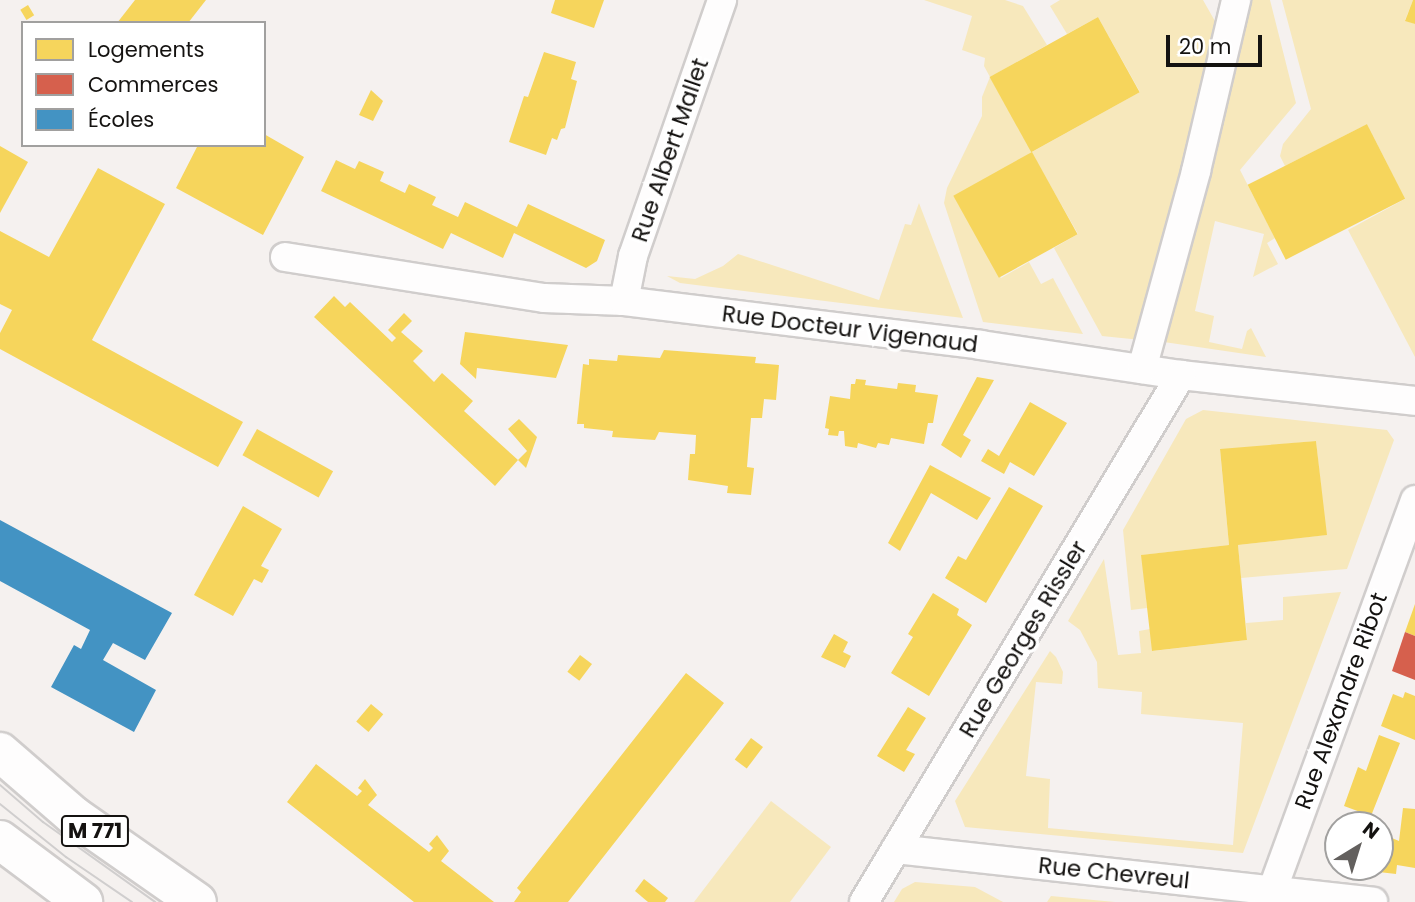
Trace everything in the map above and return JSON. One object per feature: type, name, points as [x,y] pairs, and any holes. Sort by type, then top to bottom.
[{"type":"main road","name":"M 771","points":[[0,752],[74,816],[197,902]]},
{"type":"main road","name":"M 771","points":[[0,840],[83,902]]},
{"type":"street","name":"Rue Albert Mallet","points":[[624,301],[633,256],[722,0]]},
{"type":"street","points":[[1142,369],[1196,171],[1236,0]]},
{"type":"street","name":"Rue Docteur Vigenaud","points":[[285,257],[544,298],[624,301],[980,345],[1181,375],[1415,401]]},
{"type":"street","name":"Rue Georges Rissler","points":[[864,902],[1181,375]]},
{"type":"street","name":"Rue Alexandre Ribot","points":[[1270,897],[1415,500]]},
{"type":"street","name":"Rue Chevreul","points":[[896,849],[1270,897],[1373,902]]},
{"type":"shaded area","points":[[924,0],[1005,0],[1023,6],[1047,45],[990,77],[984,66],[985,58],[962,50],[972,16]]},
{"type":"shaded area","points":[[1060,0],[1203,0],[1220,30],[1141,340],[1102,336],[1054,248],[1078,234],[1032,153],[954,196],[1001,278],[1029,262],[1041,284],[1053,278],[1083,334],[983,322],[944,203],[947,188],[982,116],[982,97],[990,77],[1032,152],[1140,92],[1098,17],[1067,34],[1050,6]]},
{"type":"shaded area","points":[[1242,0],[1270,0],[1296,103],[1240,170],[1275,238],[1267,243],[1278,264],[1253,277],[1264,234],[1215,221],[1195,311],[1214,316],[1209,342],[1242,349],[1247,331],[1251,328],[1266,357],[1157,341]]},
{"type":"shaded area","points":[[1282,0],[1413,0],[1405,20],[1415,24],[1415,357],[1348,230],[1405,199],[1367,124],[1285,166],[1280,156],[1283,144],[1311,109]]},
{"type":"shaded area","points":[[919,203],[963,318],[680,283],[667,276],[695,279],[723,266],[738,254],[879,300],[905,224],[911,225]]},
{"type":"shaded area","points":[[1203,410],[1387,430],[1394,440],[1347,569],[1241,578],[1238,545],[1326,535],[1316,441],[1220,450],[1229,545],[1142,555],[1147,608],[1131,610],[1123,530],[1186,419]]},
{"type":"shaded area","points":[[1104,559],[1118,655],[1141,653],[1139,631],[1150,629],[1153,651],[1247,640],[1246,623],[1283,620],[1283,597],[1341,592],[1243,853],[965,827],[955,801],[1050,651],[1063,672],[1062,684],[1036,682],[1026,776],[1050,779],[1048,828],[1233,845],[1243,723],[1141,714],[1142,692],[1098,688],[1097,662],[1080,630],[1068,621]]},
{"type":"shaded area","points":[[771,801],[831,847],[790,902],[694,902]]},
{"type":"shaded area","points":[[915,882],[975,887],[1003,902],[894,902],[902,889]]},
{"type":"shaded area","points":[[1051,896],[1115,902],[1047,902]]},
{"type":"building: Logements","points":[[135,0],[206,0],[190,21],[119,21]]},
{"type":"building: Logements","points":[[555,0],[604,0],[594,28],[551,13]]},
{"type":"building: Logements","points":[[1415,0],[1415,24],[1405,21]]},
{"type":"building: Logements","points":[[28,5],[34,15],[26,20],[20,10]]},
{"type":"building: Logements","points":[[1098,17],[1140,92],[1031,152],[990,77]]},
{"type":"building: Logements","points":[[544,52],[576,62],[571,79],[577,81],[565,128],[561,129],[557,140],[552,138],[546,155],[509,142],[524,96],[528,97]]},
{"type":"building: Logements","points":[[371,90],[383,101],[373,121],[359,115]]},
{"type":"building: Logements","points":[[1367,124],[1405,199],[1286,260],[1248,185]]},
{"type":"building: Logements","points":[[266,135],[304,157],[263,235],[176,188],[197,147],[266,147]]},
{"type":"building: Logements","points":[[0,146],[28,162],[0,213]]},
{"type":"building: Logements","points":[[1032,152],[1078,234],[999,278],[953,196]]},
{"type":"building: Logements","points":[[336,160],[355,169],[359,161],[384,172],[380,181],[405,193],[409,184],[436,197],[432,205],[458,217],[465,202],[517,227],[528,204],[605,240],[597,261],[586,268],[514,233],[503,258],[451,233],[443,249],[321,191]]},
{"type":"building: Logements","points":[[98,168],[165,204],[92,340],[243,422],[218,467],[0,349],[0,333],[12,310],[0,304],[0,231],[49,257]]},
{"type":"building: Logements","points":[[334,296],[345,307],[350,302],[392,342],[396,338],[388,330],[404,313],[412,321],[401,332],[423,351],[413,361],[434,382],[442,373],[473,401],[464,411],[518,460],[495,486],[314,317]]},
{"type":"building: Logements","points":[[465,332],[568,345],[556,378],[477,368],[476,379],[460,364]]},
{"type":"building: Logements","points":[[664,350],[756,357],[755,363],[779,365],[776,400],[764,399],[762,418],[751,418],[747,467],[754,468],[751,495],[727,493],[728,486],[688,480],[690,454],[695,454],[696,435],[659,432],[655,440],[612,437],[613,431],[584,428],[584,424],[577,424],[583,364],[589,365],[589,359],[617,361],[618,355],[660,358]]},
{"type":"building: Logements","points":[[977,377],[994,380],[963,435],[971,440],[961,458],[941,445]]},
{"type":"building: Logements","points":[[856,379],[866,380],[865,385],[897,389],[898,383],[916,385],[915,392],[938,395],[933,423],[928,423],[924,444],[891,438],[889,445],[878,443],[876,448],[858,443],[857,448],[845,446],[844,431],[839,431],[838,436],[828,435],[829,429],[825,428],[830,396],[850,399],[851,384],[855,384]]},
{"type":"building: Logements","points":[[1030,402],[1067,423],[1034,476],[1010,462],[1004,474],[981,461],[988,449],[999,456]]},
{"type":"building: Logements","points":[[519,419],[537,437],[526,468],[518,460],[527,451],[508,429]]},
{"type":"building: Logements","points":[[257,429],[333,471],[319,497],[242,455]]},
{"type":"building: Logements","points":[[1316,441],[1327,535],[1238,545],[1247,640],[1152,651],[1141,555],[1229,545],[1220,449]]},
{"type":"building: Logements","points":[[930,465],[991,498],[977,520],[931,493],[900,551],[888,543]]},
{"type":"building: Logements","points":[[1009,487],[1043,506],[986,603],[945,578],[958,556],[966,560]]},
{"type":"building: Logements","points":[[243,506],[282,529],[261,566],[269,570],[262,583],[254,579],[233,616],[194,595]]},
{"type":"building: Logements","points":[[933,593],[959,609],[957,615],[972,625],[929,696],[891,673],[913,637],[908,634]]},
{"type":"building: Logements","points":[[1415,604],[1415,636],[1405,632]]},
{"type":"building: Logements","points":[[834,634],[848,642],[843,652],[851,656],[845,668],[821,657]]},
{"type":"building: Logements","points":[[580,655],[592,664],[579,681],[567,672]]},
{"type":"building: Logements","points":[[686,673],[724,703],[568,902],[514,902],[521,892],[517,888]]},
{"type":"building: Logements","points":[[1405,692],[1415,696],[1415,740],[1381,726],[1393,694],[1403,698]]},
{"type":"building: Logements","points":[[371,704],[383,714],[368,732],[356,722]]},
{"type":"building: Logements","points":[[908,707],[926,718],[906,750],[915,754],[904,772],[877,756]]},
{"type":"building: Logements","points":[[1379,735],[1400,743],[1373,811],[1358,811],[1344,806],[1358,767],[1366,771]]},
{"type":"building: Logements","points":[[751,738],[763,747],[747,769],[735,760]]},
{"type":"building: Logements","points":[[316,764],[357,796],[362,791],[358,788],[365,779],[377,795],[368,805],[429,852],[433,848],[429,844],[437,835],[449,851],[441,861],[494,902],[414,902],[287,802]]},
{"type":"building: Logements","points":[[1403,808],[1415,809],[1415,868],[1397,865],[1394,874],[1394,839],[1399,841]]},
{"type":"building: Logements","points":[[644,879],[668,898],[665,902],[648,902],[635,891]]},
{"type":"building: Commerces","points":[[1405,632],[1415,636],[1415,680],[1392,671]]},
{"type":"building: Écoles","points":[[0,520],[172,613],[145,660],[113,643],[103,660],[156,690],[134,732],[51,687],[74,645],[81,649],[90,630],[0,581]]},
{"type":"tram line","points":[[0,785],[43,822],[155,902]]},
{"type":"tram line","points":[[0,804],[66,857],[132,902]]}]
